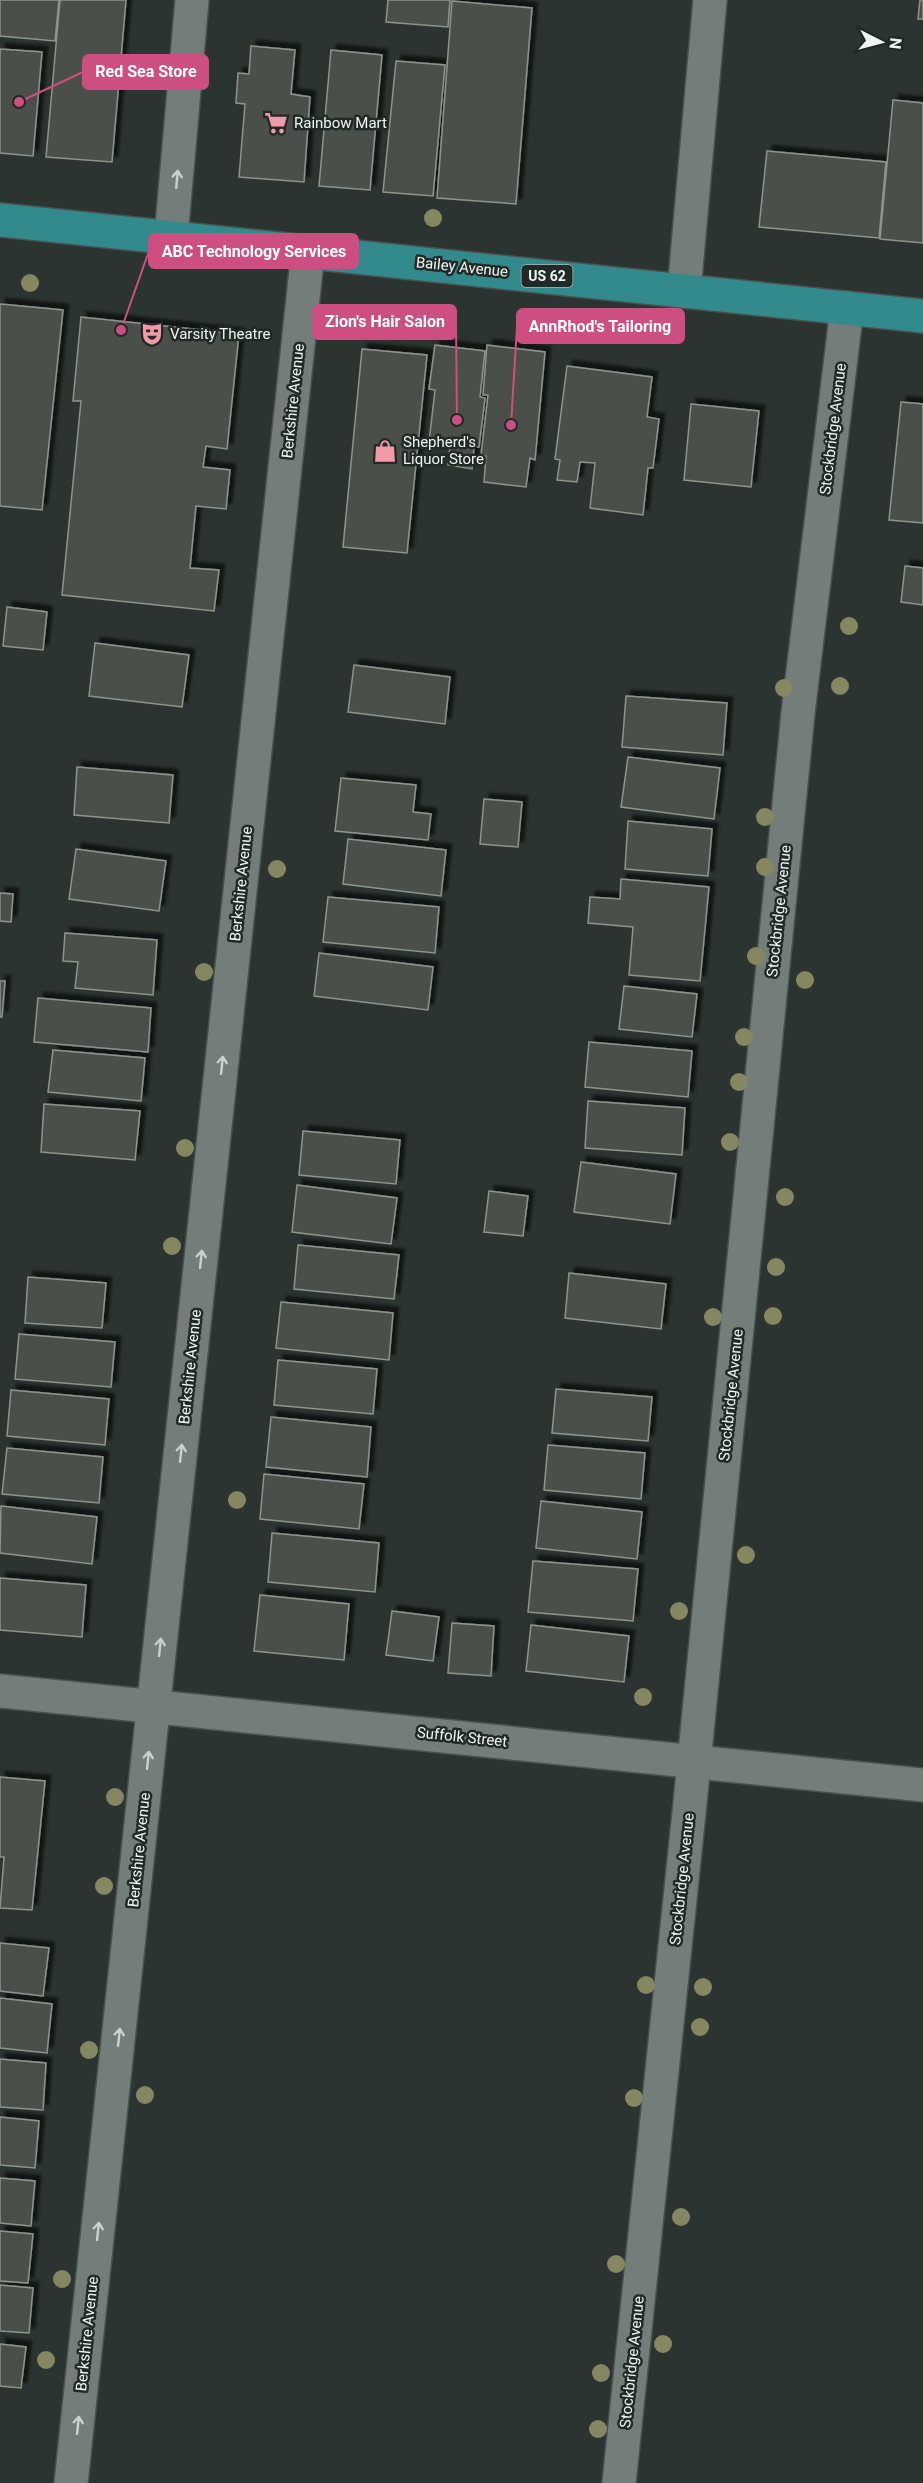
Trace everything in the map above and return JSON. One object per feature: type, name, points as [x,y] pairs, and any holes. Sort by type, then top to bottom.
[{"type":"main road","name":"Bailey Avenue","points":[[0,220],[923,316]]},
{"type":"street","points":[[171,237],[192,0]]},
{"type":"street","points":[[684,291],[710,0]]},
{"type":"street","name":"Berkshire Avenue","points":[[71,2483],[308,251]]},
{"type":"street","name":"Stockbridge Avenue","points":[[619,2483],[694,1761],[798,713],[848,308]]},
{"type":"street","name":"Suffolk Street","points":[[0,1691],[923,1785]]},
{"type":"building","points":[[0,0],[59,0],[55,41],[0,36]]},
{"type":"building","points":[[60,0],[126,0],[112,162],[46,157]]},
{"type":"building","points":[[388,0],[450,0],[448,27],[386,22]]},
{"type":"building","points":[[920,0],[923,0],[923,19],[918,19]]},
{"type":"building","points":[[452,1],[532,8],[516,204],[437,198]]},
{"type":"building","name":"Rainbow Mart","points":[[251,46],[295,50],[291,94],[310,97],[304,182],[239,177],[245,104],[236,103],[238,73],[249,74]]},
{"type":"building","points":[[0,49],[42,52],[33,156],[0,153]]},
{"type":"building","points":[[331,50],[382,55],[370,190],[319,186]]},
{"type":"building","points":[[396,61],[445,65],[433,196],[383,192]]},
{"type":"building","points":[[893,100],[923,103],[923,243],[880,239]]},
{"type":"building","points":[[767,151],[886,162],[879,238],[759,227]]},
{"type":"building","points":[[0,304],[63,310],[42,510],[0,506]]},
{"type":"building","points":[[81,317],[239,334],[227,449],[206,446],[203,467],[230,470],[226,509],[196,506],[190,568],[219,570],[214,611],[62,595],[81,401],[73,401]]},
{"type":"building","points":[[435,345],[485,351],[480,397],[485,398],[479,447],[474,447],[472,469],[448,465],[450,445],[429,442],[435,390],[429,389]]},
{"type":"building","points":[[487,345],[545,352],[535,460],[530,458],[526,487],[484,482],[486,456],[481,455],[488,395],[483,395]]},
{"type":"building","name":"Shepherd's Liquor Store","points":[[362,349],[427,355],[407,553],[343,547]]},
{"type":"building","points":[[567,366],[652,377],[647,417],[659,419],[653,468],[648,468],[643,515],[590,508],[595,463],[580,462],[577,482],[557,480],[560,460],[555,459]]},
{"type":"building","points":[[901,402],[923,404],[923,523],[889,520]]},
{"type":"building","points":[[691,404],[759,411],[751,487],[684,480]]},
{"type":"building","points":[[905,566],[923,568],[923,605],[901,602]]},
{"type":"building","points":[[7,607],[47,612],[43,650],[3,646]]},
{"type":"building","points":[[95,643],[189,655],[182,707],[89,696]]},
{"type":"building","points":[[354,665],[450,677],[445,724],[348,712]]},
{"type":"building","points":[[626,696],[727,703],[723,755],[622,747]]},
{"type":"building","points":[[628,757],[720,768],[714,819],[621,807]]},
{"type":"building","points":[[77,767],[173,775],[169,823],[74,815]]},
{"type":"building","points":[[341,778],[416,785],[413,812],[431,814],[428,840],[335,831]]},
{"type":"building","points":[[484,799],[522,802],[518,847],[480,844]]},
{"type":"building","points":[[628,821],[712,829],[708,876],[625,869]]},
{"type":"building","points":[[348,839],[446,850],[441,896],[343,884]]},
{"type":"building","points":[[76,849],[166,861],[159,911],[69,899]]},
{"type":"building","points":[[621,879],[709,887],[700,981],[629,975],[633,927],[588,923],[590,897],[620,899]]},
{"type":"building","points":[[0,893],[13,894],[11,922],[0,921]]},
{"type":"building","points":[[328,897],[439,907],[435,953],[323,942]]},
{"type":"building","points":[[65,933],[157,940],[153,995],[75,988],[78,962],[63,961]]},
{"type":"building","points":[[319,953],[433,967],[428,1010],[314,996]]},
{"type":"building","points":[[0,981],[5,981],[2,1017],[0,1017]]},
{"type":"building","points":[[624,986],[697,994],[692,1037],[619,1029]]},
{"type":"building","points":[[38,998],[151,1008],[148,1052],[34,1042]]},
{"type":"building","points":[[589,1042],[692,1051],[688,1097],[585,1087]]},
{"type":"building","points":[[53,1050],[145,1058],[141,1101],[48,1092]]},
{"type":"building","points":[[588,1101],[685,1108],[682,1155],[585,1148]]},
{"type":"building","points":[[44,1104],[140,1111],[135,1160],[41,1152]]},
{"type":"building","points":[[303,1131],[400,1140],[396,1184],[299,1175]]},
{"type":"building","points":[[581,1162],[676,1174],[670,1224],[574,1212]]},
{"type":"building","points":[[297,1185],[397,1198],[391,1244],[292,1232]]},
{"type":"building","points":[[489,1191],[528,1196],[523,1236],[484,1232]]},
{"type":"building","points":[[298,1245],[399,1255],[394,1299],[294,1289]]},
{"type":"building","points":[[569,1273],[666,1284],[661,1329],[565,1318]]},
{"type":"building","points":[[28,1277],[106,1283],[102,1328],[25,1323]]},
{"type":"building","points":[[281,1302],[393,1313],[389,1360],[276,1348]]},
{"type":"building","points":[[19,1334],[115,1342],[111,1387],[15,1379]]},
{"type":"building","points":[[278,1360],[377,1369],[373,1414],[274,1405]]},
{"type":"building","points":[[556,1389],[652,1397],[648,1441],[552,1433]]},
{"type":"building","points":[[11,1390],[109,1399],[105,1445],[7,1436]]},
{"type":"building","points":[[271,1417],[371,1427],[367,1477],[266,1467]]},
{"type":"building","points":[[548,1445],[645,1453],[641,1499],[544,1490]]},
{"type":"building","points":[[7,1448],[103,1457],[99,1503],[2,1494]]},
{"type":"building","points":[[264,1474],[364,1484],[359,1529],[260,1519]]},
{"type":"building","points":[[541,1501],[642,1512],[637,1559],[536,1548]]},
{"type":"building","points":[[1,1506],[97,1517],[92,1564],[0,1553]]},
{"type":"building","points":[[272,1533],[379,1543],[375,1592],[268,1582]]},
{"type":"building","points":[[533,1561],[638,1569],[633,1621],[528,1612]]},
{"type":"building","points":[[0,1578],[86,1585],[82,1637],[0,1630]]},
{"type":"building","points":[[260,1595],[349,1604],[344,1660],[254,1651]]},
{"type":"building","points":[[392,1611],[439,1617],[433,1661],[386,1655]]},
{"type":"building","points":[[452,1623],[494,1626],[491,1676],[448,1673]]},
{"type":"building","points":[[531,1625],[629,1636],[624,1682],[526,1671]]},
{"type":"building","points":[[0,1777],[45,1781],[32,1910],[0,1908],[4,1857],[0,1857]]},
{"type":"building","points":[[0,1943],[49,1948],[43,1996],[0,1991]]},
{"type":"building","points":[[0,1998],[52,2004],[47,2053],[0,2048]]},
{"type":"building","points":[[0,2059],[46,2063],[43,2110],[0,2107]]},
{"type":"building","points":[[0,2117],[39,2121],[35,2168],[0,2165]]},
{"type":"building","points":[[0,2178],[35,2181],[31,2226],[0,2223]]},
{"type":"building","points":[[0,2231],[33,2234],[28,2283],[0,2281]]},
{"type":"building","points":[[0,2285],[33,2288],[29,2333],[0,2331]]},
{"type":"building","points":[[0,2344],[26,2347],[21,2388],[0,2386]]},
{"type":"place","name":"Red Sea Store","points":[[19,102]]},
{"type":"place","name":"Rainbow Mart","points":[[276,123]]},
{"type":"place","name":"ABC Technology Services","points":[[121,330]]},
{"type":"place","name":"Varsity Theatre","points":[[152,334]]},
{"type":"place","name":"Zion's Hair Salon","points":[[457,420]]},
{"type":"place","name":"AnnRhod's Tailoring","points":[[511,425]]},
{"type":"place","name":"Shepherd's Liquor Store","points":[[385,451]]}]
